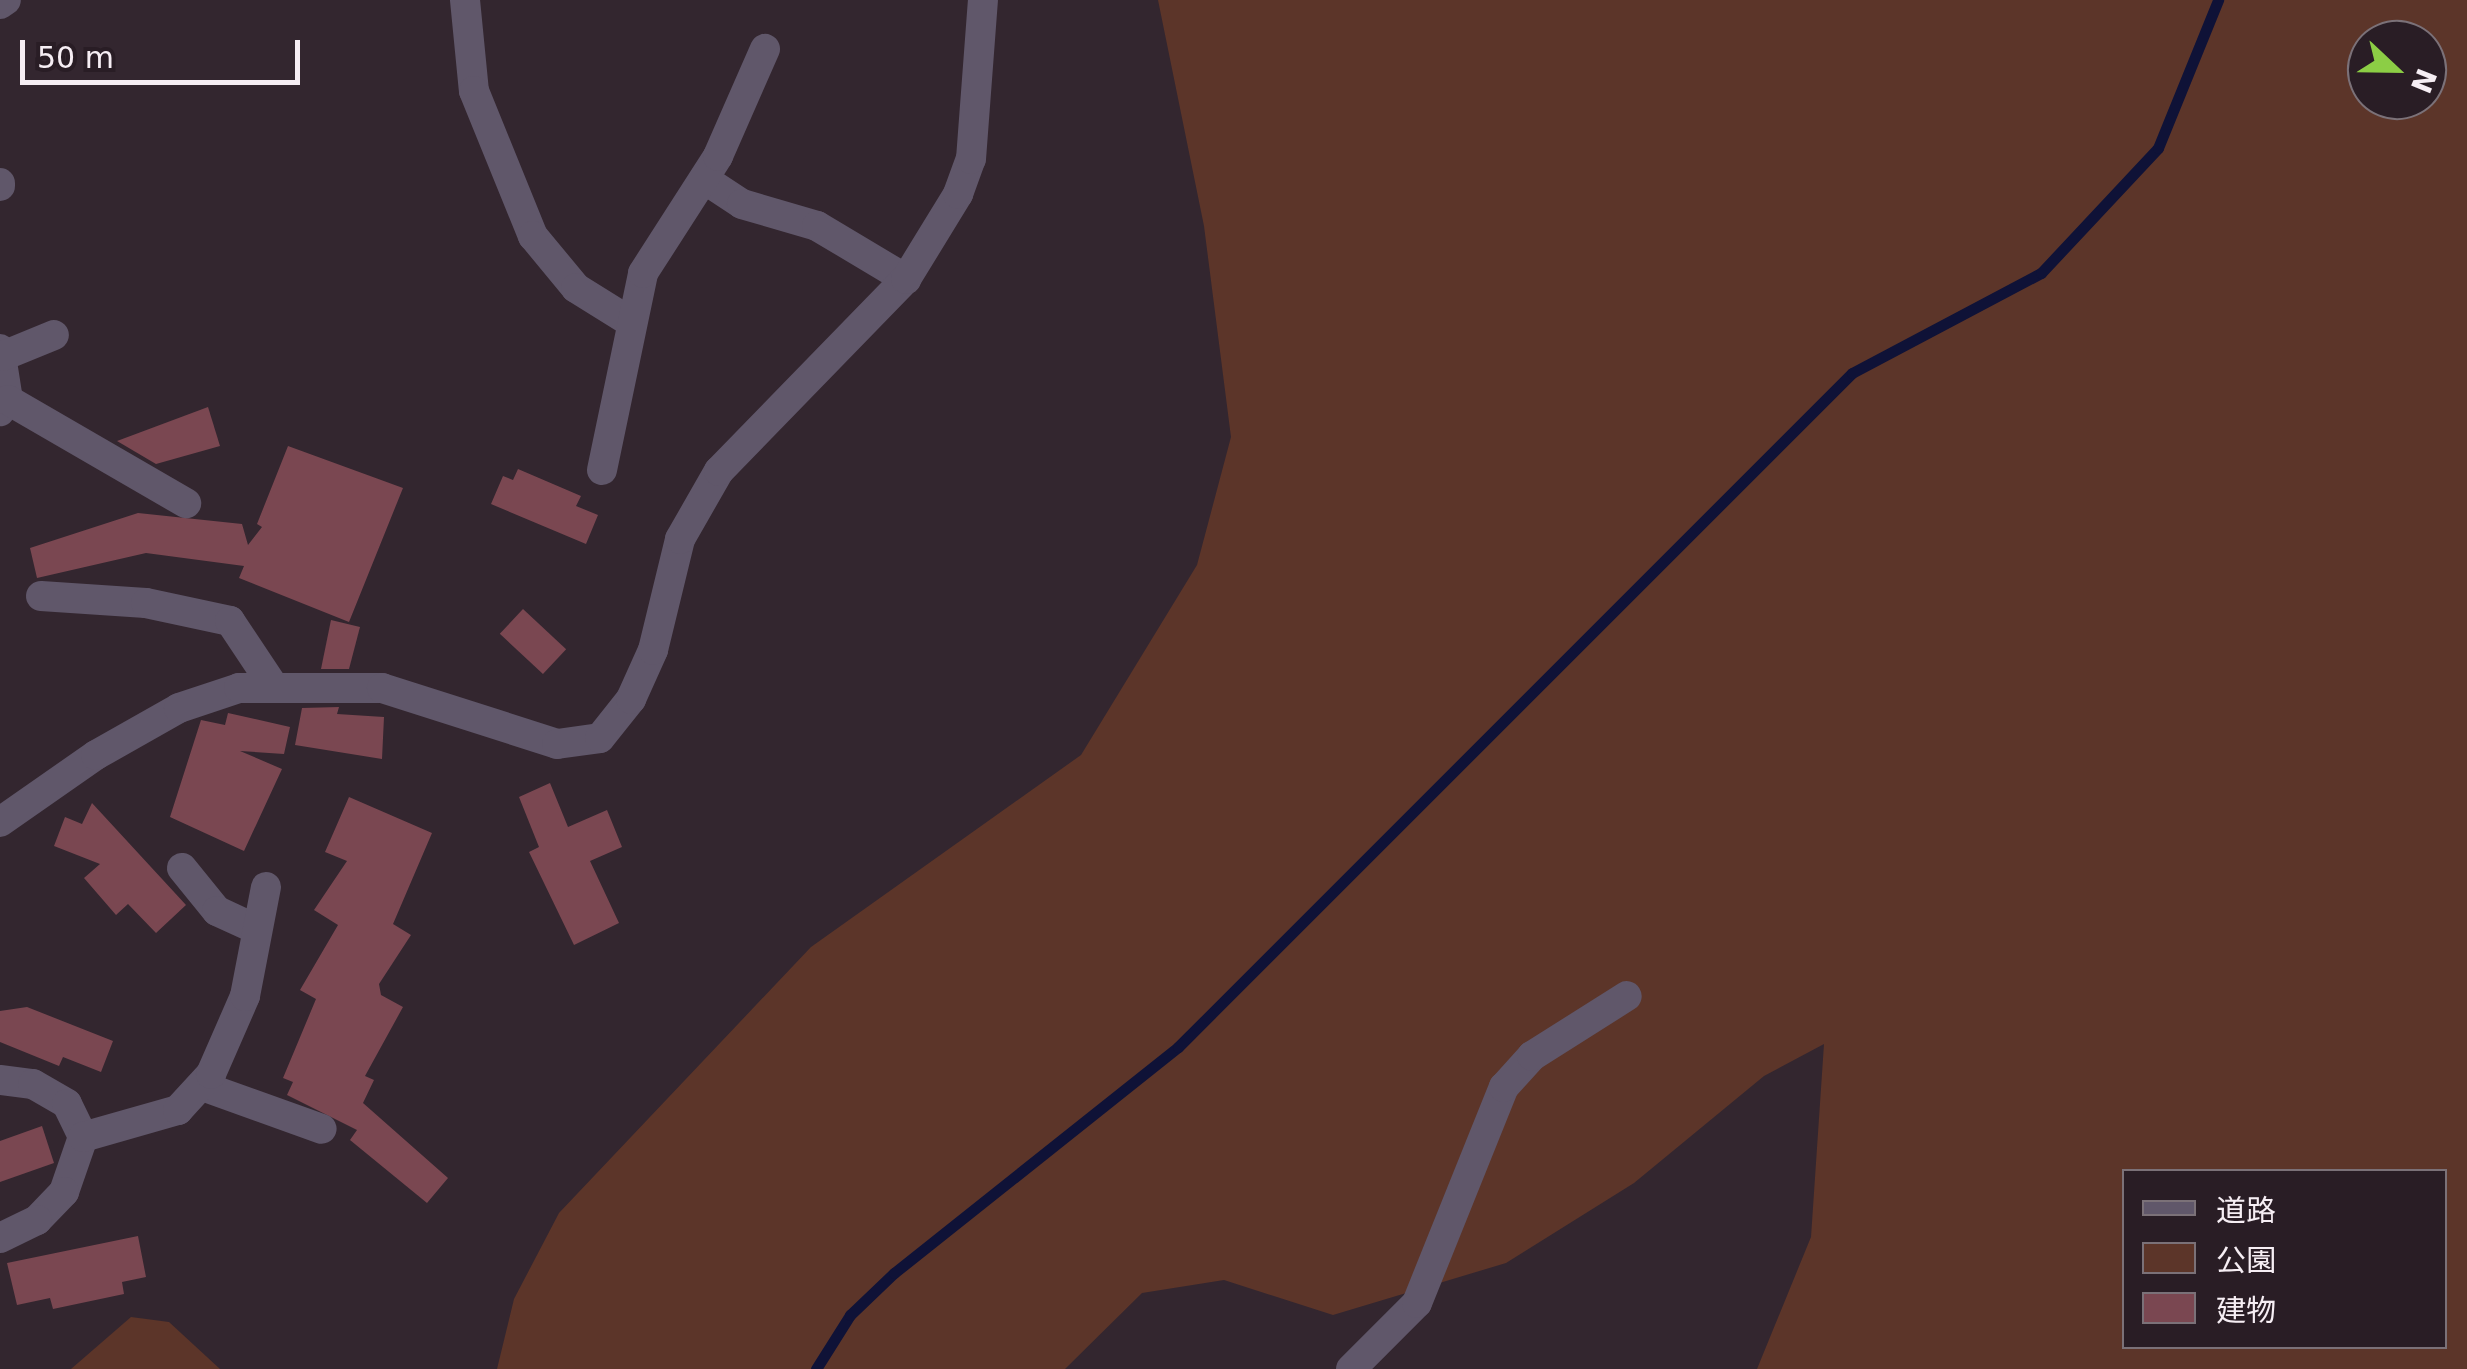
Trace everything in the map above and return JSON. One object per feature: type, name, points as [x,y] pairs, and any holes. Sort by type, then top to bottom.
[{"type":"street","points":[[466,0],[474,91],[524,218],[576,288],[629,321]]},
{"type":"street","points":[[0,822],[179,708],[239,688],[382,688],[557,744],[600,738],[631,699],[653,650],[680,539],[719,472],[906,279],[970,159],[984,0]]},
{"type":"street","points":[[602,470],[629,321],[643,273],[704,180],[765,48]]},
{"type":"street","points":[[704,180],[742,204],[844,240],[906,279]]},
{"type":"street","points":[[54,335],[2,353],[4,406],[186,503]]},
{"type":"street","points":[[41,596],[146,603],[230,621],[274,687]]},
{"type":"street","points":[[182,868],[217,911],[254,928]]},
{"type":"street","points":[[83,1137],[178,1110],[202,1086],[245,996],[254,928],[266,888]]},
{"type":"street","points":[[1351,1369],[1417,1303],[1504,1087],[1532,1056],[1627,996]]},
{"type":"street","points":[[0,1080],[33,1084],[67,1104],[83,1137],[64,1192],[38,1220],[0,1238]]},
{"type":"street","points":[[202,1086],[322,1129]]},
{"type":"green space","points":[[1158,0],[2467,0],[2467,1369],[1757,1369],[1811,1237],[1824,1044],[1764,1076],[1634,1183],[1506,1263],[1333,1315],[1224,1280],[1142,1293],[1065,1369],[497,1369],[514,1299],[559,1213],[811,947],[1081,755],[1197,565],[1231,437],[1204,226]]},
{"type":"green space","points":[[131,1317],[169,1322],[220,1369],[71,1369]]},
{"type":"building","points":[[208,407],[220,446],[156,464],[117,441]]},
{"type":"building","points":[[288,446],[403,488],[349,622],[239,578],[244,566],[146,553],[37,578],[30,548],[138,513],[242,524],[248,545],[262,527],[257,524]]},
{"type":"building","points":[[518,469],[581,496],[576,506],[598,515],[586,544],[491,504],[503,476],[513,480]]},
{"type":"building","points":[[523,609],[566,649],[543,674],[500,634]]},
{"type":"building","points":[[331,620],[360,627],[349,669],[321,669]]},
{"type":"building","points":[[339,707],[337,714],[384,717],[382,759],[295,745],[302,708]]},
{"type":"building","points":[[228,713],[290,727],[284,754],[240,751],[282,769],[244,851],[170,817],[201,720],[225,725]]},
{"type":"building","points":[[550,783],[568,827],[607,810],[622,847],[590,861],[619,923],[574,945],[529,852],[539,847],[519,797]]},
{"type":"building","points":[[349,797],[432,833],[393,924],[411,935],[379,984],[381,995],[403,1007],[365,1076],[374,1080],[363,1103],[448,1178],[427,1203],[350,1140],[357,1130],[287,1095],[293,1082],[283,1078],[316,999],[300,990],[338,925],[314,910],[347,861],[325,852]]},
{"type":"building","points":[[92,803],[186,905],[156,933],[128,904],[116,915],[84,878],[100,864],[54,846],[65,817],[82,824]]},
{"type":"building","points":[[27,1007],[113,1041],[101,1072],[63,1057],[59,1066],[0,1042],[0,1011]]},
{"type":"building","points":[[42,1126],[54,1163],[0,1182],[0,1141]]},
{"type":"building","points":[[138,1236],[146,1277],[122,1282],[124,1294],[53,1309],[50,1298],[17,1305],[7,1263]]},
{"type":"waterway","points":[[816,1369],[850,1315],[894,1273],[1178,1047],[1852,373],[2041,273],[2158,148],[2218,0]]}]
